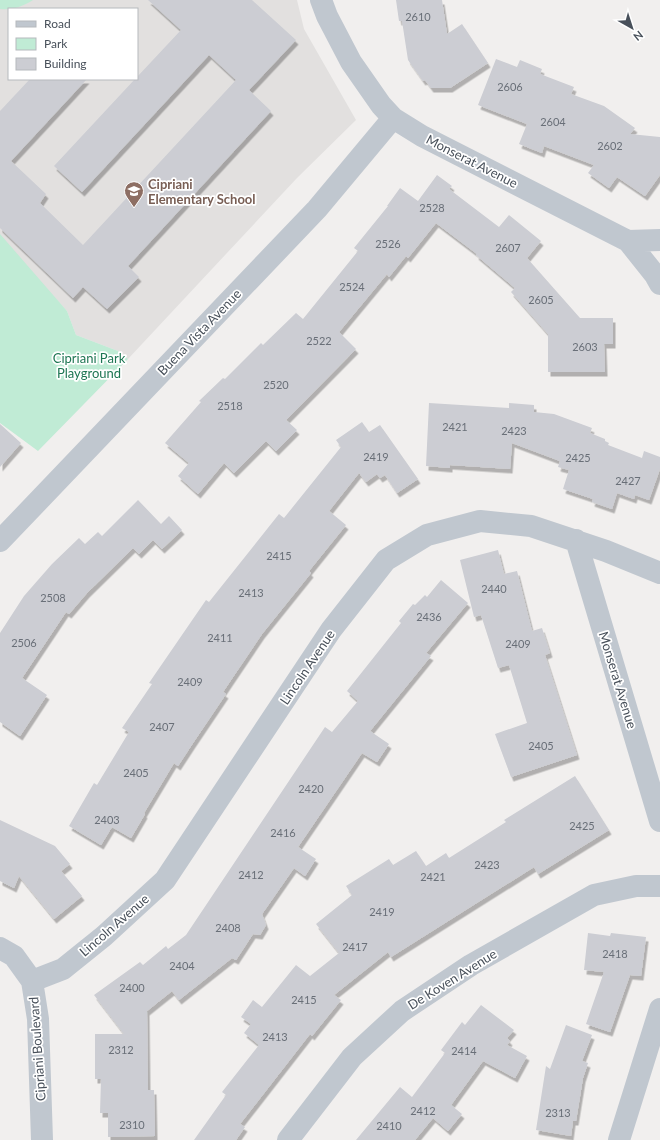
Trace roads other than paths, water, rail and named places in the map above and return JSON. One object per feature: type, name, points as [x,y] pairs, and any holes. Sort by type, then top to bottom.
[{"type":"street","name":"Monserat Avenue","points":[[321,0],[327,16],[351,62],[392,118],[422,136],[628,241],[655,274],[660,284]]},
{"type":"street","name":"Buena Vista Avenue","points":[[0,540],[317,209],[392,118]]},
{"type":"street","points":[[628,241],[660,240]]},
{"type":"street","name":"Lincoln Avenue","points":[[32,981],[63,969],[104,936],[166,880],[331,630],[386,560],[427,535],[480,521],[531,526],[576,540],[660,573]]},
{"type":"street","name":"Monserat Avenue","points":[[576,540],[660,820]]},
{"type":"street","name":"De Koven Avenue","points":[[288,1140],[352,1057],[402,1011],[471,965],[594,895],[636,886],[660,886]]},
{"type":"street","name":"Cipriani Boulevard","points":[[0,948],[14,956],[32,981],[38,1019],[42,1140]]},
{"type":"street","points":[[619,1140],[660,1009]]},
{"type":"place","name":"Cipriani Elementary School","points":[[134,208]]},
{"type":"park label","name":"Cipriani Park Playground","points":[[89,366]]}]
